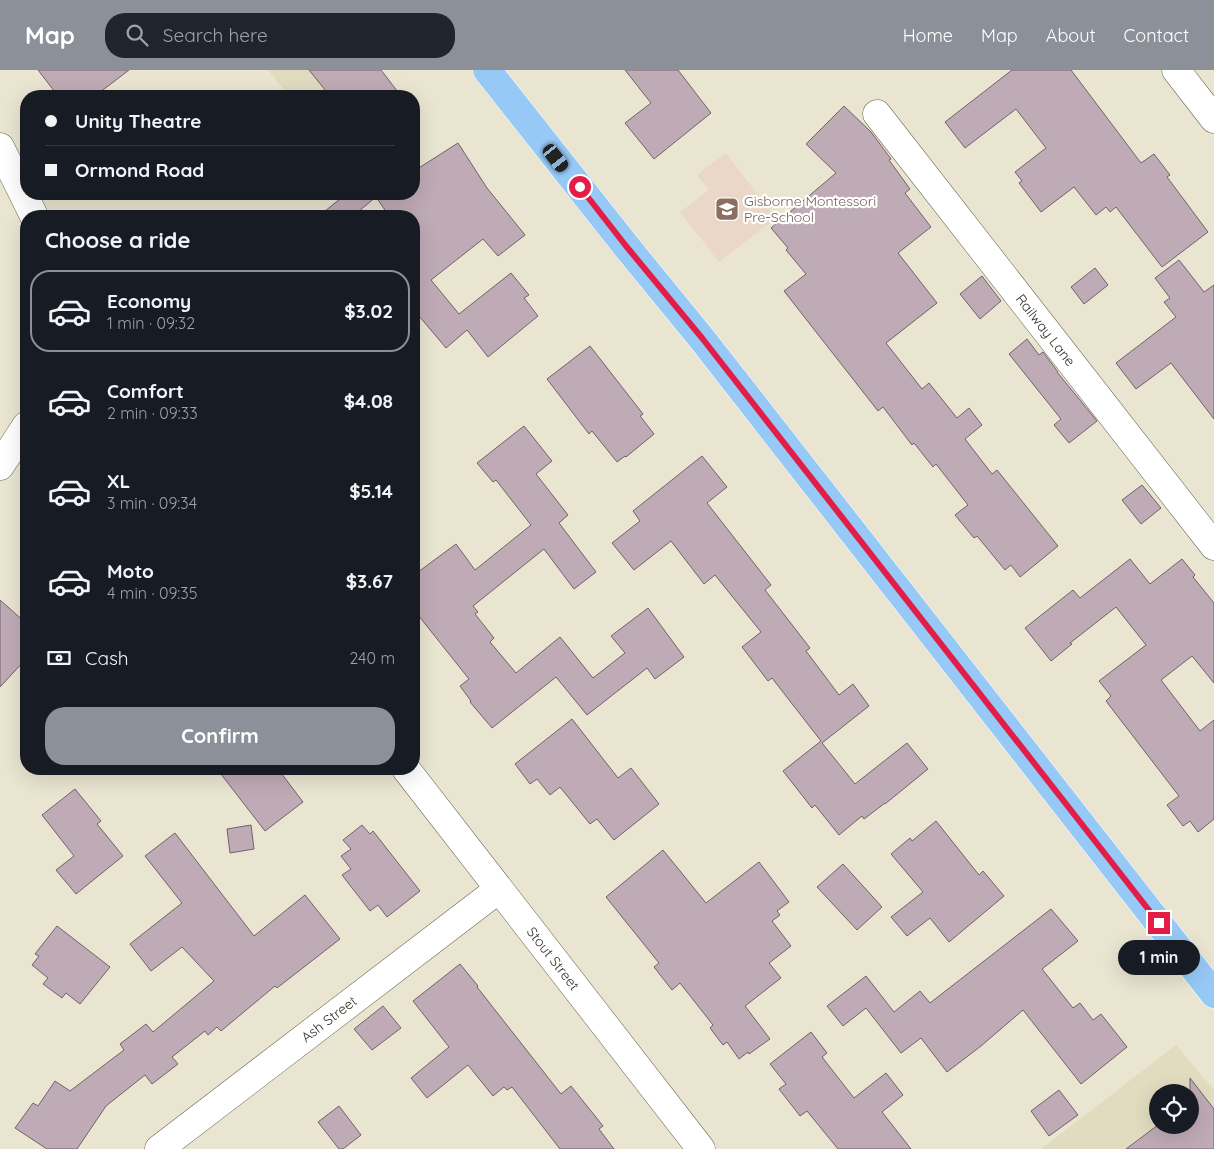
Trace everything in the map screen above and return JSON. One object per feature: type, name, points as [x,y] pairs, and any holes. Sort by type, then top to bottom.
[{"type":"main road","points":[[487,70],[702,338],[1214,994]]},
{"type":"street","points":[[1176,70],[1214,119]]},
{"type":"street","name":"Railway Lane","points":[[878,114],[1214,546]]},
{"type":"street","points":[[0,147],[20,188]]},
{"type":"street","points":[[0,466],[20,435]]},
{"type":"street","name":"Stout Street","points":[[411,775],[701,1149]]},
{"type":"street","name":"Ash Street","points":[[159,1149],[499,889]]},
{"type":"shaded area","points":[[268,70],[367,70],[340,90],[284,90]]},
{"type":"shaded area","name":"Gisborne Montessori Pre-School","points":[[726,153],[776,218],[719,262],[680,212],[709,190],[697,175]]},
{"type":"shaded area","points":[[1176,1045],[1214,1090],[1214,1149],[1041,1149]]},
{"type":"building","points":[[38,70],[129,70],[103,90],[53,90]]},
{"type":"building","points":[[309,70],[381,70],[396,90],[325,90]]},
{"type":"building","points":[[625,70],[678,70],[711,113],[654,159],[625,123],[651,103]]},
{"type":"building","points":[[1012,70],[1071,70],[1141,163],[1154,154],[1170,175],[1167,177],[1208,232],[1162,267],[1116,207],[1110,212],[1106,207],[1096,215],[1074,187],[1041,212],[1019,183],[1022,181],[1015,172],[1046,148],[1016,109],[965,148],[945,122]]},
{"type":"building","points":[[844,106],[871,132],[891,159],[889,160],[910,189],[905,193],[931,227],[898,253],[937,303],[886,343],[922,389],[929,383],[957,418],[969,408],[982,425],[965,439],[992,474],[997,470],[1058,546],[1020,577],[1011,565],[1005,570],[977,536],[974,538],[955,515],[968,505],[936,464],[933,467],[914,443],[912,445],[883,407],[878,411],[784,291],[806,274],[771,228],[836,173],[806,144]]},
{"type":"building","points":[[458,143],[487,188],[525,235],[498,256],[483,239],[431,280],[459,314],[511,273],[529,295],[524,298],[538,316],[488,357],[467,330],[446,348],[420,317],[420,210],[385,210],[378,200],[420,200],[420,167]]},
{"type":"building","points":[[339,200],[372,200],[360,210],[326,210]]},
{"type":"building","points":[[1179,260],[1204,292],[1214,285],[1214,419],[1171,363],[1136,389],[1116,363],[1176,317],[1164,302],[1170,298],[1155,278]]},
{"type":"building","points":[[1095,268],[1108,285],[1084,304],[1071,287]]},
{"type":"building","points":[[982,276],[1001,301],[980,319],[960,294]]},
{"type":"building","points":[[1027,339],[1039,355],[1043,352],[1097,421],[1069,443],[1054,425],[1061,419],[1009,354]]},
{"type":"building","points":[[590,346],[643,414],[640,416],[654,434],[617,462],[592,431],[589,434],[547,379]]},
{"type":"building","points":[[524,426],[552,461],[536,474],[568,515],[559,523],[596,572],[574,589],[544,549],[473,606],[478,612],[475,614],[494,638],[490,642],[516,673],[560,637],[593,678],[625,653],[611,636],[648,608],[684,657],[655,679],[647,668],[587,715],[556,677],[492,728],[470,702],[460,686],[469,679],[420,618],[420,571],[456,544],[475,570],[531,525],[496,480],[493,482],[477,463]]},
{"type":"building","points":[[702,456],[727,487],[707,503],[771,585],[765,590],[810,648],[806,651],[839,695],[853,684],[869,706],[822,743],[855,784],[907,743],[928,769],[885,804],[864,819],[862,816],[839,835],[815,805],[812,808],[783,771],[821,741],[772,678],[768,681],[742,647],[761,632],[715,575],[704,584],[671,541],[634,570],[612,543],[640,521],[633,511]]},
{"type":"building","points":[[1142,485],[1161,508],[1141,524],[1122,500]]},
{"type":"building","points":[[1130,559],[1150,584],[1182,559],[1195,575],[1193,577],[1214,603],[1214,683],[1192,656],[1161,680],[1200,731],[1214,720],[1214,819],[1198,832],[1190,821],[1183,826],[1167,805],[1179,796],[1106,701],[1111,696],[1099,681],[1146,645],[1116,607],[1070,643],[1072,644],[1051,661],[1025,628],[1073,590],[1080,598]]},
{"type":"building","points":[[0,600],[20,618],[20,665],[0,687]]},
{"type":"building","points":[[572,719],[618,778],[631,768],[659,804],[614,840],[597,819],[590,824],[560,787],[550,795],[537,779],[530,784],[515,764]]},
{"type":"building","points":[[222,775],[283,775],[303,802],[265,831]]},
{"type":"building","points":[[75,789],[101,821],[97,824],[123,856],[76,894],[56,870],[74,856],[42,815]]},
{"type":"building","points":[[936,821],[979,875],[983,871],[1004,896],[949,942],[930,918],[907,936],[891,917],[923,892],[891,854],[910,838],[912,841]]},
{"type":"building","points":[[251,825],[254,849],[230,853],[227,829]]},
{"type":"building","points":[[362,825],[370,834],[373,831],[420,891],[387,917],[378,905],[370,911],[342,875],[351,869],[341,856],[351,849],[343,840]]},
{"type":"building","points":[[175,833],[254,936],[305,895],[340,939],[277,988],[275,986],[221,1031],[217,1027],[208,1035],[205,1031],[172,1057],[178,1064],[152,1084],[145,1075],[106,1106],[77,1149],[47,1149],[15,1128],[33,1103],[38,1106],[55,1081],[70,1091],[124,1050],[120,1044],[146,1024],[153,1032],[214,981],[182,947],[151,971],[130,944],[182,903],[145,856]]},
{"type":"building","points":[[663,850],[706,903],[759,862],[789,902],[777,911],[780,915],[772,921],[791,946],[769,963],[781,978],[745,1006],[770,1039],[739,1059],[727,1042],[723,1045],[710,1028],[713,1025],[680,983],[672,990],[654,967],[659,963],[606,897]]},
{"type":"building","points":[[843,864],[882,907],[857,930],[817,887]]},
{"type":"building","points":[[1051,909],[1078,941],[1042,969],[1073,1008],[1080,1003],[1093,1020],[1101,1014],[1127,1047],[1081,1084],[1023,1010],[947,1072],[921,1038],[901,1053],[866,1008],[843,1026],[827,1006],[866,976],[894,1012],[920,991],[930,1003]]},
{"type":"building","points":[[57,926],[110,967],[80,1004],[66,993],[62,998],[43,984],[48,978],[32,965],[39,956],[35,954]]},
{"type":"building","points":[[460,964],[561,1094],[571,1086],[603,1126],[599,1129],[614,1149],[560,1149],[512,1087],[507,1090],[504,1087],[493,1096],[468,1065],[427,1098],[411,1078],[449,1047],[413,1001]]},
{"type":"building","points":[[383,1006],[401,1028],[372,1050],[354,1029]]},
{"type":"building","points":[[811,1032],[827,1053],[822,1057],[854,1098],[886,1073],[903,1095],[882,1112],[911,1149],[838,1149],[807,1111],[800,1116],[779,1089],[786,1084],[770,1064]]},
{"type":"building","points":[[1059,1090],[1078,1115],[1049,1136],[1031,1111]]},
{"type":"building","points":[[1199,1090],[1214,1109],[1214,1149],[1126,1149],[1149,1132],[1149,1134],[1199,1134]]},
{"type":"building","points":[[339,1106],[361,1135],[343,1149],[339,1149],[318,1122]]},
{"type":"place","name":"Gisborne Montessori Pre-School","points":[[727,209]]},
{"type":"route","points":[[580,187],[702,338],[1159,923]]}]
